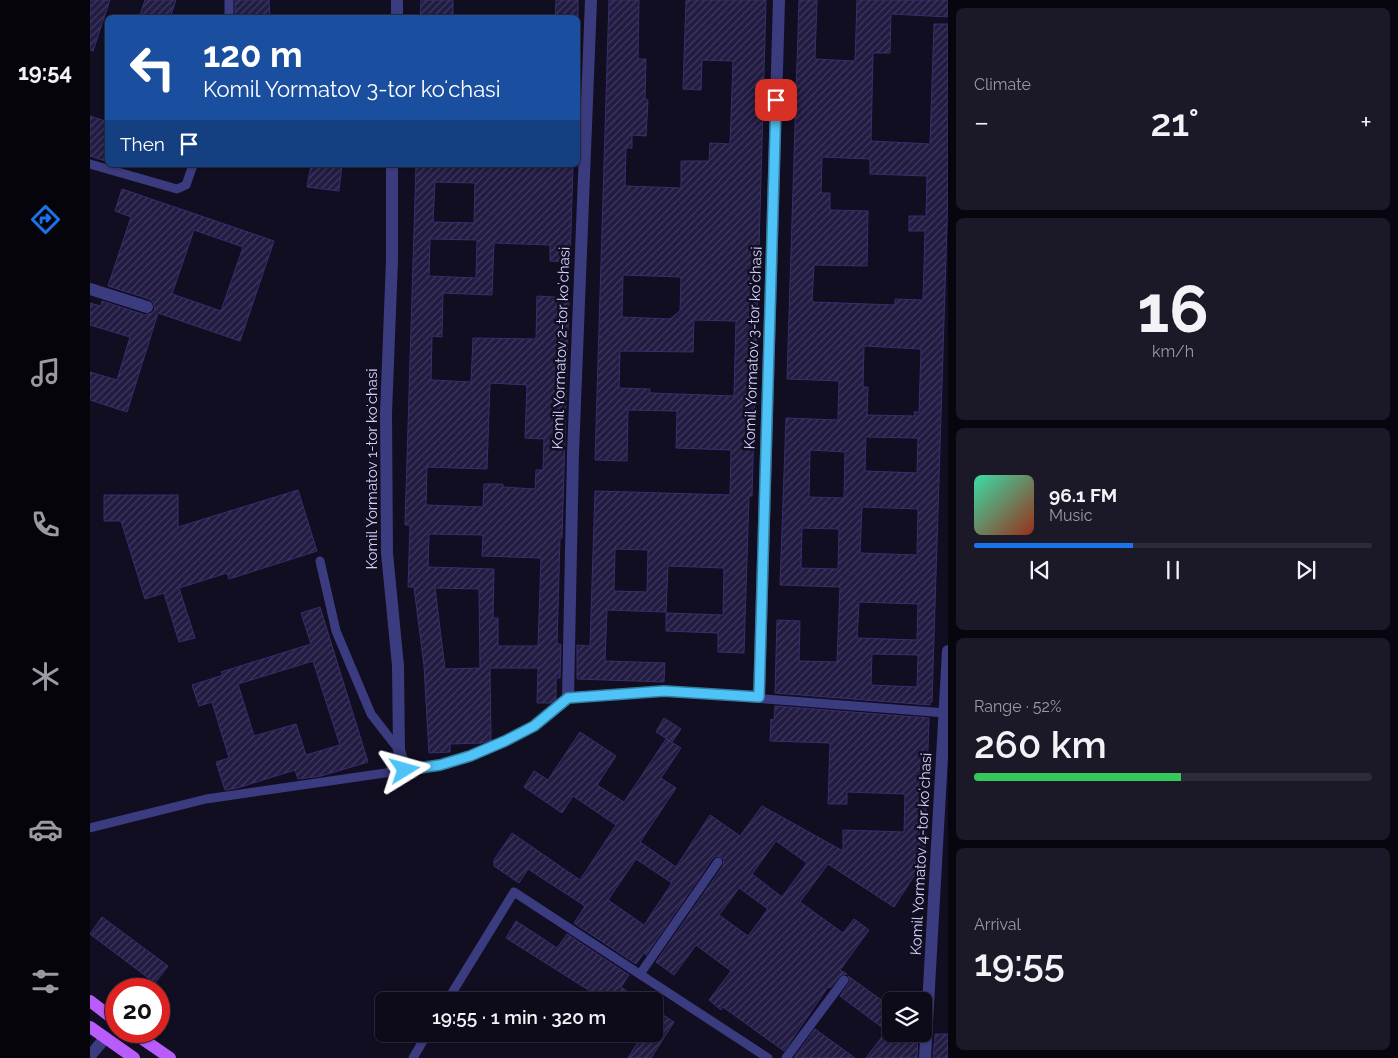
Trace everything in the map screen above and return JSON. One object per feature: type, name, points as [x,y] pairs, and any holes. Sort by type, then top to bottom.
[{"type":"main road","points":[[90,1001],[105,1013]]},
{"type":"main road","points":[[90,1027],[105,1038]]},
{"type":"main road","points":[[112,1043],[134,1058]]},
{"type":"main road","points":[[148,1043],[170,1058]]},
{"type":"street","points":[[397,0],[397,15]]},
{"type":"street","name":"Komil Yormatov 2-tor koʻchasi","points":[[568,698],[573,453],[591,0]]},
{"type":"street","name":"Komil Yormatov 3-tor koʻchasi","points":[[759,697],[779,0]]},
{"type":"street","name":"Komil Yormatov 1-tor koʻchasi","points":[[392,167],[392,260],[386,413],[386,553],[398,666],[399,750],[405,770]]},
{"type":"street","points":[[90,288],[147,307]]},
{"type":"street","name":"Komil Yormatov 4-tor koʻchasi","points":[[925,1058],[946,713],[948,651]]},
{"type":"street","points":[[90,1056],[105,1038]]},
{"type":"lane","points":[[229,0],[229,15]]},
{"type":"lane","points":[[90,164],[177,189],[186,185],[192,167]]},
{"type":"lane","points":[[320,562],[336,631],[371,714],[399,750]]},
{"type":"lane","points":[[90,828],[206,799],[440,765],[470,756],[534,726],[568,698],[664,691],[946,713]]},
{"type":"lane","points":[[640,974],[718,862]]},
{"type":"lane","points":[[453,992],[514,892],[768,1058]]},
{"type":"lane","points":[[786,1058],[844,980]]},
{"type":"lane","points":[[413,1058],[423,1042]]},
{"type":"building","points":[[90,0],[110,0],[93,51],[90,50]]},
{"type":"building","points":[[145,0],[176,0],[171,15],[140,15]]},
{"type":"building","points":[[235,0],[269,0],[270,15],[235,15]]},
{"type":"building","points":[[421,0],[453,0],[453,15],[420,15]]},
{"type":"building","points":[[556,0],[578,0],[578,15],[555,15]]},
{"type":"building","points":[[609,0],[639,0],[638,59],[646,59],[645,99],[648,100],[646,136],[632,135],[632,148],[626,148],[625,186],[681,188],[681,161],[709,161],[710,143],[730,144],[733,61],[702,60],[701,90],[683,89],[686,0],[766,0],[752,496],[749,496],[744,653],[718,652],[718,633],[666,631],[666,613],[723,615],[724,568],[668,566],[666,612],[607,610],[605,661],[665,663],[664,682],[577,679],[577,645],[590,646],[595,491],[730,495],[731,450],[676,448],[677,411],[628,410],[627,461],[595,460]],"holes":[[[623,275],[681,277],[680,311],[670,319],[622,317]],[[694,320],[736,321],[734,396],[650,393],[650,389],[619,388],[620,351],[693,352]],[[615,549],[648,550],[647,592],[614,591]]]},
{"type":"building","points":[[799,0],[817,0],[815,59],[855,61],[857,0],[948,0],[948,17],[891,14],[890,53],[873,53],[871,141],[930,144],[934,24],[948,24],[948,192],[932,702],[930,702],[930,705],[775,693],[777,620],[800,621],[799,661],[837,662],[840,587],[780,585],[786,418],[838,420],[839,381],[787,379]],"holes":[[[822,157],[870,159],[870,174],[927,176],[926,216],[909,216],[909,231],[925,231],[923,300],[895,299],[895,305],[812,302],[814,265],[867,266],[868,211],[830,210],[830,193],[821,193]],[[864,346],[921,349],[919,412],[914,412],[915,416],[867,415],[868,387],[863,387]],[[866,437],[918,438],[917,473],[865,471]],[[810,450],[845,452],[844,498],[809,497]],[[862,507],[918,509],[917,555],[860,553]],[[802,528],[839,529],[838,569],[801,568]],[[859,602],[918,604],[917,640],[857,638]],[[872,654],[918,655],[917,687],[871,685]]]},
{"type":"building","points":[[90,116],[105,121],[105,161],[90,156]]},
{"type":"building","points":[[311,167],[342,167],[339,191],[307,187]]},
{"type":"building","points":[[416,167],[573,167],[570,262],[550,261],[550,245],[494,243],[492,295],[443,293],[442,337],[432,336],[431,380],[471,382],[473,338],[536,339],[537,296],[569,298],[557,644],[561,644],[560,678],[556,678],[556,700],[552,703],[537,703],[538,668],[490,668],[491,740],[482,743],[450,744],[450,752],[429,753],[424,666],[414,587],[408,587],[410,525],[405,525]],"holes":[[[435,182],[475,183],[474,223],[433,222]],[[430,239],[477,240],[476,278],[429,276]],[[490,383],[527,385],[525,438],[544,439],[543,470],[536,470],[535,489],[503,487],[503,484],[484,484],[483,507],[426,505],[427,467],[487,469]],[[429,534],[483,535],[482,556],[541,558],[538,646],[498,646],[498,618],[493,618],[494,569],[428,567]],[[435,588],[479,589],[480,668],[445,669]]]},
{"type":"building","points":[[122,189],[274,241],[240,341],[158,313],[127,412],[90,400],[90,372],[117,380],[130,337],[90,325],[90,303],[101,306],[102,301],[145,315],[152,313],[155,309],[153,302],[149,299],[108,286],[131,217],[115,211]],"holes":[[[194,230],[243,247],[221,311],[172,294]]]},
{"type":"building","points":[[298,490],[317,551],[229,579],[227,573],[179,588],[195,638],[179,642],[164,593],[145,599],[121,521],[104,521],[104,495],[178,495],[178,527]]},
{"type":"building","points":[[320,607],[368,762],[321,776],[298,779],[295,770],[225,790],[216,762],[229,758],[212,702],[199,706],[192,685],[223,675],[221,672],[311,644],[301,613]],"holes":[[[313,661],[340,745],[306,755],[296,724],[254,736],[238,684]]]},
{"type":"building","points":[[775,706],[929,718],[924,877],[914,876],[894,907],[828,864],[800,902],[843,933],[854,919],[869,930],[840,970],[847,974],[841,975],[830,988],[828,987],[784,1051],[723,1007],[721,1010],[709,1000],[731,971],[696,945],[674,975],[656,962],[723,866],[724,860],[721,857],[716,856],[713,858],[646,955],[644,953],[636,964],[574,923],[585,906],[528,869],[519,883],[494,866],[494,860],[512,833],[580,880],[616,825],[573,796],[562,813],[524,787],[534,771],[548,780],[580,732],[616,756],[597,785],[624,802],[666,739],[681,748],[661,778],[676,788],[640,842],[676,867],[710,815],[740,836],[762,806],[843,851],[843,830],[904,832],[905,794],[847,792],[847,804],[828,804],[830,743],[770,741],[771,719],[774,720]],"holes":[[[776,841],[807,863],[782,897],[752,874]],[[636,859],[672,883],[644,925],[608,900]],[[739,888],[768,909],[748,936],[719,915]]]},
{"type":"building","points":[[664,718],[681,729],[672,742],[656,732]]},
{"type":"building","points":[[102,917],[168,966],[159,978],[148,978],[90,934]]},
{"type":"building","points":[[516,921],[557,948],[567,934],[629,975],[621,987],[628,992],[592,992],[506,938]]},
{"type":"building","points":[[848,976],[882,1001],[882,1027],[840,996],[850,980]]},
{"type":"building","points":[[663,1015],[674,1022],[663,1039]]},
{"type":"building","points":[[815,1029],[855,1058],[794,1058]]},
{"type":"building","points":[[935,1034],[948,1034],[948,1058],[933,1058]]},
{"type":"building","points":[[882,1037],[882,1042],[918,1042],[917,1058],[866,1058]]},
{"type":"building","points":[[638,1042],[661,1042],[651,1058],[628,1058]]},
{"type":"route","points":[[405,770],[440,765],[470,756],[505,741],[534,726],[568,698],[664,691],[759,697],[776,100]]}]
